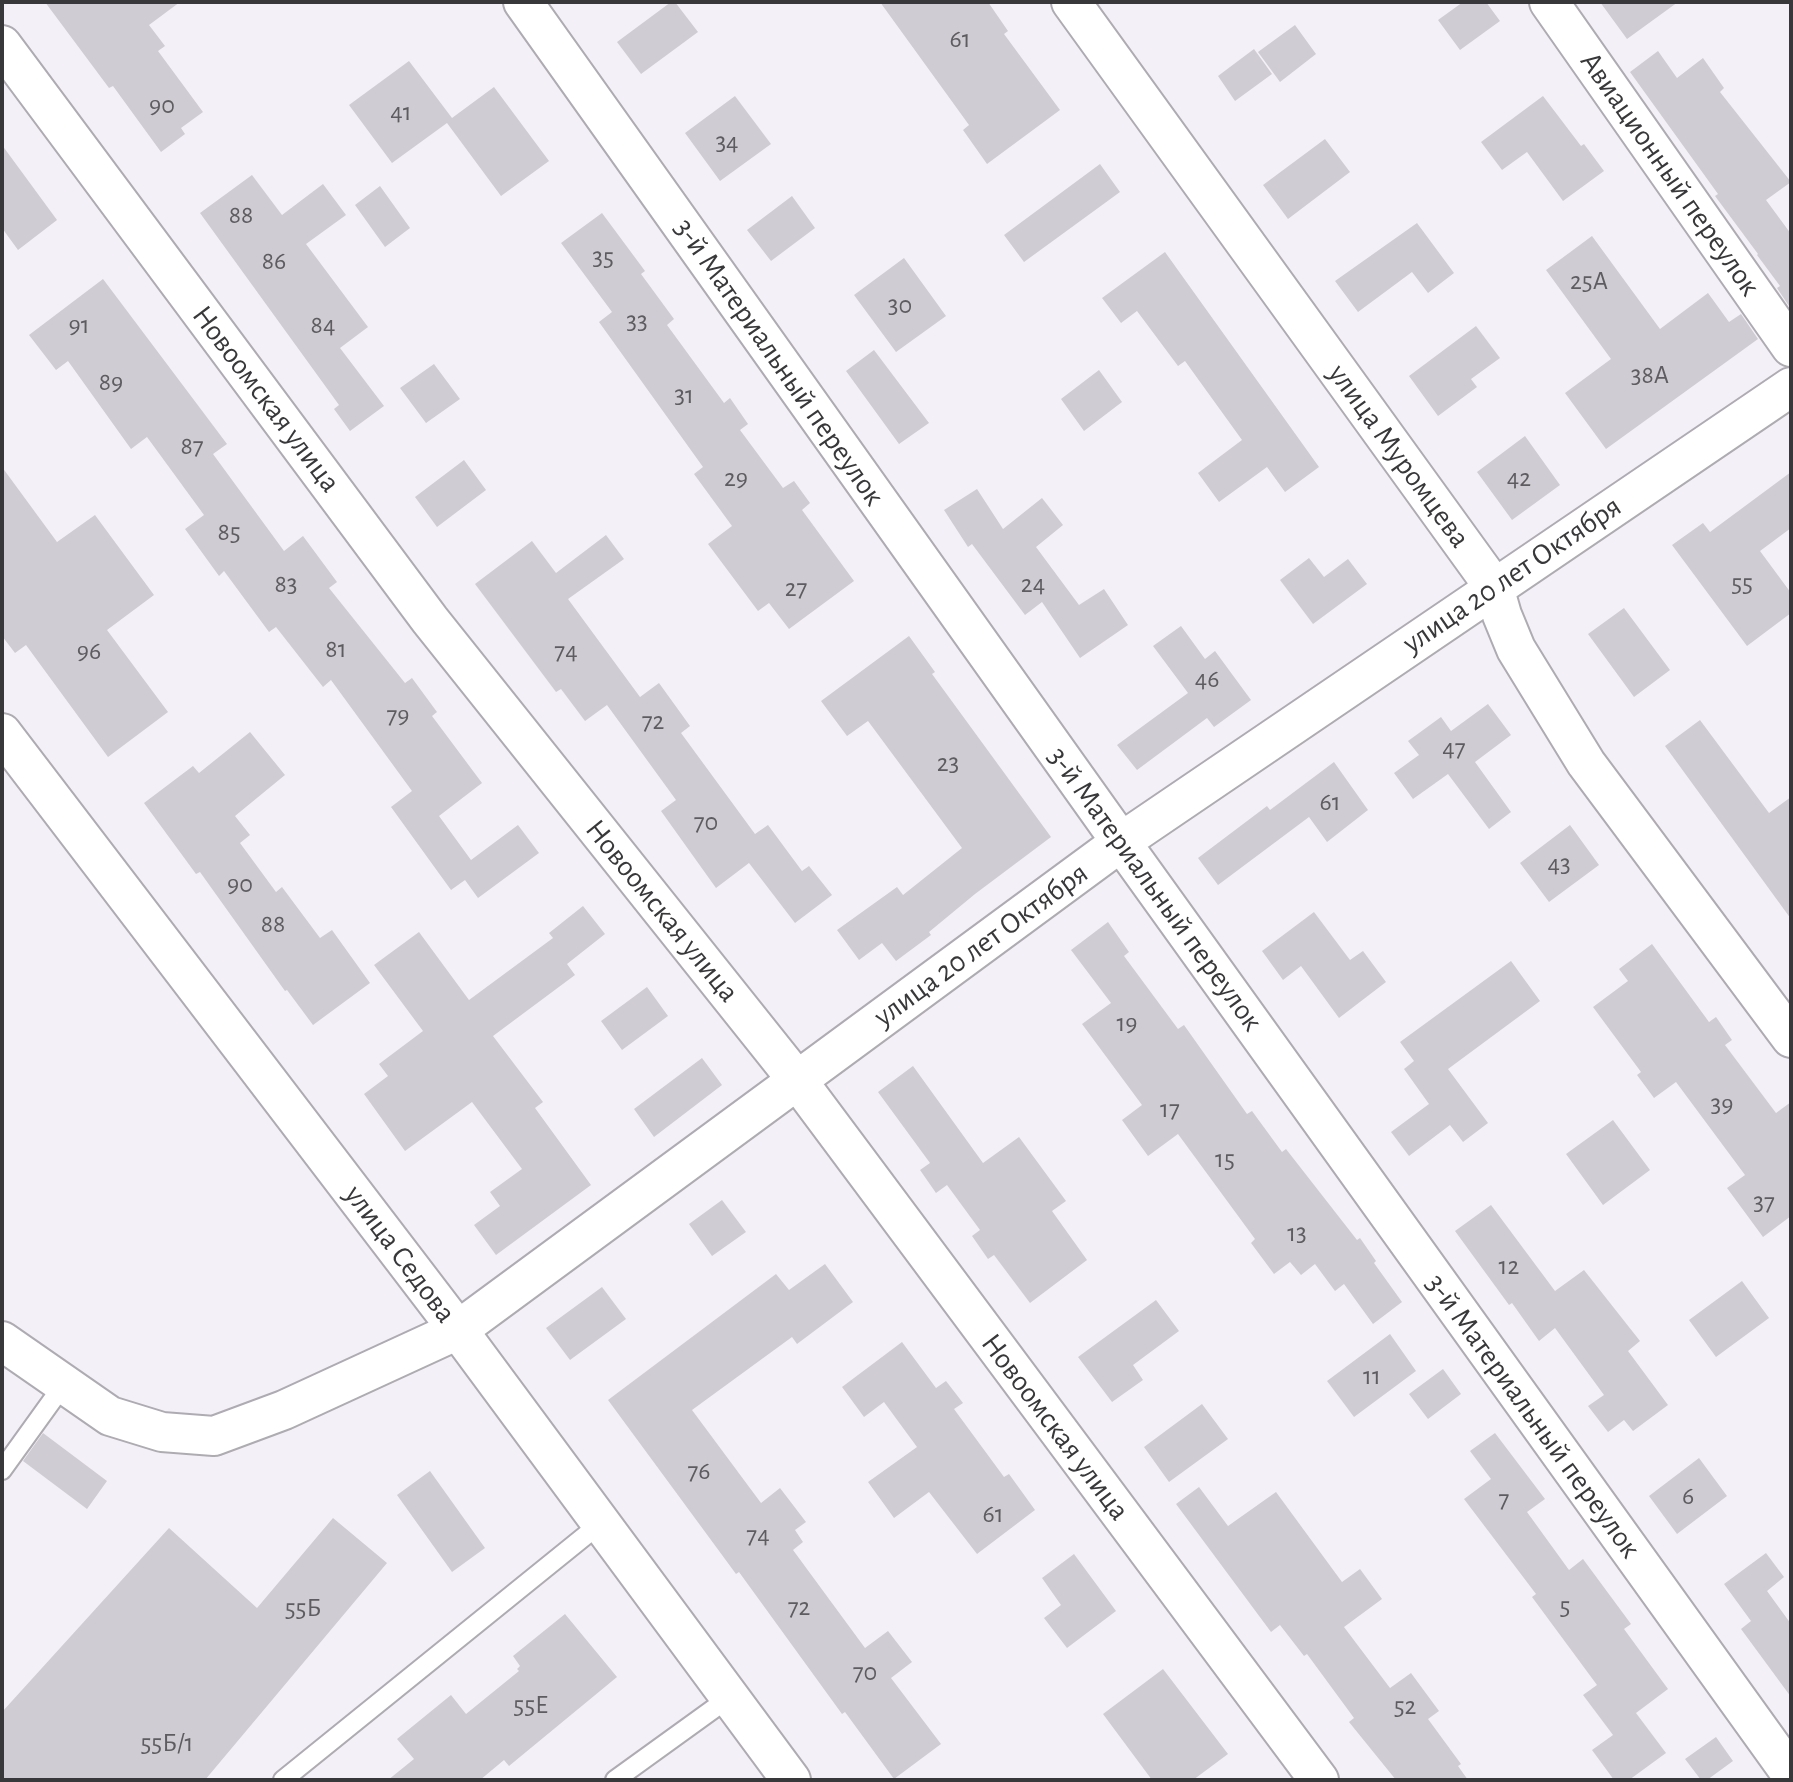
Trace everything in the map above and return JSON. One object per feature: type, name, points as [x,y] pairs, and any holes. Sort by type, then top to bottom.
[{"type":"street","name":"3-й Материальный переулок","points":[[523,2],[1121,842],[1791,1774]]},
{"type":"street","name":"улица Муромцева","points":[[1071,2],[1494,587],[1516,649],[1586,763],[1791,1038]]},
{"type":"street","name":"Авиационный переулок","points":[[1549,2],[1791,347]]},
{"type":"street","name":"Новоомская улица","points":[[2,45],[430,620],[797,1080],[1319,1780]]},
{"type":"street","name":"улица 20 лет Октября","points":[[2,1341],[110,1416],[162,1432],[214,1436],[284,1410],[458,1330],[1121,842],[1791,387]]},
{"type":"street","name":"улица Седова","points":[[2,733],[458,1330],[791,1780]]},
{"type":"lane","points":[[2,1470],[64,1384]]},
{"type":"lane","points":[[283,1780],[601,1523]]},
{"type":"lane","points":[[615,1780],[730,1697]]},
{"type":"building","points":[[45,2],[180,2],[149,25],[165,46],[158,51],[203,112],[181,128],[185,134],[161,152],[113,86],[109,88]]},
{"type":"building","points":[[675,2],[698,32],[641,74],[617,42]]},
{"type":"building","points":[[880,2],[988,2],[1008,31],[1004,34],[1060,110],[987,164],[963,130],[969,125]]},
{"type":"building","points":[[1463,2],[1486,2],[1500,21],[1460,50],[1438,20]]},
{"type":"building","points":[[1600,2],[1678,2],[1627,39]]},
{"type":"building","points":[[1295,25],[1316,54],[1280,82],[1258,52]]},
{"type":"building","points":[[1254,49],[1272,74],[1235,101],[1218,76]]},
{"type":"building","points":[[1658,51],[1677,78],[1703,58],[1724,88],[1720,92],[1791,182],[1766,200],[1791,234],[1791,309],[1777,288],[1780,286],[1715,196],[1718,194],[1630,72]]},
{"type":"building","points":[[409,61],[452,118],[494,87],[549,161],[501,196],[447,123],[392,163],[349,105]]},
{"type":"building","points":[[735,96],[771,144],[720,181],[685,133]]},
{"type":"building","points":[[1543,96],[1604,171],[1563,201],[1527,152],[1502,170],[1481,142]]},
{"type":"building","points":[[1325,139],[1350,172],[1288,219],[1263,185]]},
{"type":"building","points":[[2,145],[57,220],[18,250],[2,228]]},
{"type":"building","points":[[1100,164],[1120,192],[1024,262],[1004,235]]},
{"type":"building","points":[[252,175],[282,215],[323,184],[346,215],[306,244],[368,327],[340,348],[384,406],[350,431],[334,409],[339,405],[200,213]]},
{"type":"building","points":[[380,186],[410,228],[385,247],[355,205]]},
{"type":"building","points":[[792,196],[815,228],[771,261],[747,230]]},
{"type":"building","points":[[602,213],[645,271],[641,274],[674,319],[667,325],[724,403],[730,398],[748,424],[740,430],[783,488],[794,481],[810,503],[802,510],[854,581],[789,629],[769,603],[758,611],[708,544],[732,526],[694,474],[703,467],[599,322],[612,312],[561,243]]},
{"type":"building","points":[[1417,223],[1454,273],[1428,293],[1412,272],[1358,312],[1335,281]]},
{"type":"building","points":[[1592,236],[1660,329],[1708,293],[1729,322],[1741,314],[1758,339],[1606,449],[1565,393],[1611,359],[1546,270]]},
{"type":"building","points":[[1165,252],[1319,467],[1285,492],[1267,467],[1219,502],[1198,473],[1242,440],[1185,361],[1178,366],[1137,311],[1121,323],[1102,298]]},
{"type":"building","points":[[904,258],[946,316],[896,352],[854,295]]},
{"type":"building","points":[[103,279],[227,444],[213,454],[284,551],[303,536],[337,582],[329,588],[405,683],[412,678],[437,712],[432,716],[482,783],[439,816],[471,860],[518,825],[539,853],[478,898],[465,880],[451,890],[391,807],[412,791],[331,680],[323,687],[276,627],[269,632],[224,571],[219,576],[185,529],[204,515],[147,437],[131,449],[68,361],[56,370],[29,335]]},
{"type":"building","points":[[1476,326],[1500,358],[1471,379],[1477,387],[1438,416],[1409,376]]},
{"type":"building","points":[[874,350],[929,423],[899,444],[846,371]]},
{"type":"building","points":[[434,364],[460,399],[426,423],[400,388]]},
{"type":"building","points":[[1099,370],[1122,402],[1084,431],[1061,399]]},
{"type":"building","points":[[1525,436],[1560,485],[1512,520],[1477,472]]},
{"type":"building","points":[[464,460],[486,490],[437,527],[415,497]]},
{"type":"building","points":[[2,467],[57,542],[95,515],[154,595],[107,630],[168,712],[108,757],[26,645],[15,653],[2,636]]},
{"type":"building","points":[[1791,472],[1791,528],[1760,551],[1791,593],[1791,613],[1747,646],[1672,545],[1703,523],[1710,532]]},
{"type":"building","points":[[977,489],[1003,529],[1042,498],[1063,525],[1036,547],[1079,605],[1104,589],[1128,625],[1080,658],[1042,602],[1025,615],[972,544],[968,547],[944,510]]},
{"type":"building","points":[[606,535],[624,559],[568,599],[640,697],[659,683],[690,726],[681,733],[755,834],[768,825],[802,871],[809,866],[832,895],[795,923],[749,863],[716,888],[661,811],[676,800],[607,705],[585,721],[561,689],[556,692],[475,584],[532,541],[556,573]]},
{"type":"building","points":[[1309,558],[1324,577],[1348,559],[1367,584],[1313,624],[1280,580]]},
{"type":"building","points":[[1624,608],[1670,670],[1634,697],[1588,634]]},
{"type":"building","points":[[1181,626],[1205,659],[1215,651],[1251,700],[1214,727],[1207,718],[1137,770],[1117,745],[1188,693],[1153,646]]},
{"type":"building","points":[[909,636],[935,672],[932,674],[1051,837],[975,894],[929,932],[931,935],[896,961],[882,943],[859,960],[837,930],[897,887],[903,895],[962,848],[868,721],[847,736],[821,701]]},
{"type":"building","points":[[1488,704],[1511,735],[1475,762],[1511,812],[1489,829],[1448,774],[1413,799],[1394,773],[1419,755],[1408,741],[1441,717],[1451,731]]},
{"type":"building","points":[[1700,720],[1769,813],[1791,797],[1791,919],[1665,746]]},
{"type":"building","points":[[250,732],[285,775],[235,816],[250,835],[240,843],[276,892],[282,887],[320,938],[332,930],[370,983],[313,1025],[200,872],[196,874],[144,803],[193,766],[199,773]]},
{"type":"building","points":[[1334,762],[1368,810],[1327,842],[1309,817],[1218,885],[1198,858],[1267,806],[1270,810]]},
{"type":"building","points":[[1570,825],[1599,865],[1549,902],[1520,863]]},
{"type":"building","points":[[583,906],[605,934],[567,964],[575,975],[493,1036],[543,1102],[535,1108],[591,1185],[496,1255],[474,1225],[500,1206],[490,1192],[522,1169],[472,1102],[405,1151],[364,1094],[388,1076],[379,1064],[423,1031],[374,965],[419,932],[469,1000],[553,938],[549,933]]},
{"type":"building","points":[[1314,912],[1350,960],[1363,951],[1386,982],[1339,1018],[1301,966],[1283,980],[1262,951]]},
{"type":"building","points":[[1108,922],[1129,952],[1124,956],[1178,1029],[1184,1025],[1247,1114],[1252,1111],[1282,1152],[1286,1149],[1376,1261],[1374,1263],[1402,1302],[1373,1324],[1344,1284],[1335,1291],[1315,1264],[1301,1275],[1290,1262],[1274,1274],[1251,1243],[1255,1239],[1178,1134],[1148,1156],[1122,1120],[1142,1105],[1082,1024],[1111,1003],[1071,950]]},
{"type":"building","points":[[1652,944],[1709,1022],[1716,1017],[1732,1040],[1725,1045],[1776,1113],[1791,1102],[1791,1216],[1763,1237],[1727,1188],[1745,1175],[1676,1082],[1654,1098],[1637,1075],[1641,1072],[1593,1007],[1628,981],[1619,969]]},
{"type":"building","points":[[1511,961],[1540,1001],[1448,1069],[1488,1123],[1463,1142],[1450,1125],[1409,1156],[1391,1132],[1429,1104],[1404,1069],[1414,1061],[1400,1042]]},
{"type":"building","points":[[647,987],[668,1016],[622,1050],[601,1021]]},
{"type":"building","points":[[702,1058],[722,1085],[654,1137],[634,1109]]},
{"type":"building","points":[[913,1066],[983,1163],[1019,1137],[1066,1201],[1052,1211],[1087,1260],[1030,1303],[994,1255],[988,1259],[972,1236],[980,1230],[947,1185],[936,1193],[920,1170],[930,1163],[878,1092]]},
{"type":"building","points":[[1613,1120],[1650,1170],[1603,1205],[1566,1154]]},
{"type":"building","points":[[722,1200],[746,1232],[712,1256],[689,1224]]},
{"type":"building","points":[[1491,1205],[1555,1291],[1584,1270],[1640,1341],[1628,1351],[1668,1405],[1633,1431],[1624,1420],[1608,1432],[1588,1406],[1604,1395],[1555,1328],[1539,1341],[1455,1231]]},
{"type":"building","points":[[825,1264],[853,1302],[797,1344],[792,1337],[692,1410],[761,1503],[780,1488],[806,1522],[795,1530],[803,1542],[793,1550],[865,1648],[888,1631],[912,1662],[891,1678],[941,1744],[894,1779],[845,1712],[842,1714],[739,1572],[736,1574],[608,1400],[776,1274],[789,1290]]},
{"type":"building","points":[[1742,1281],[1769,1318],[1716,1357],[1689,1320]]},
{"type":"building","points":[[602,1287],[626,1319],[570,1360],[546,1328]]},
{"type":"building","points":[[1156,1300],[1179,1331],[1133,1365],[1143,1380],[1112,1402],[1078,1357]]},
{"type":"building","points":[[1390,1334],[1416,1371],[1354,1417],[1327,1381]]},
{"type":"building","points":[[902,1342],[936,1388],[946,1381],[963,1403],[954,1409],[1004,1477],[1009,1474],[1035,1510],[977,1554],[929,1492],[894,1518],[868,1482],[917,1447],[884,1402],[864,1417],[842,1387]]},
{"type":"building","points":[[1443,1369],[1461,1394],[1428,1419],[1409,1394]]},
{"type":"building","points":[[1202,1404],[1228,1439],[1169,1482],[1144,1447]]},
{"type":"building","points":[[43,1433],[107,1481],[87,1509],[23,1461]]},
{"type":"building","points":[[1495,1433],[1545,1499],[1527,1512],[1569,1570],[1583,1559],[1631,1624],[1624,1629],[1668,1689],[1636,1713],[1666,1753],[1629,1780],[1614,1780],[1592,1750],[1613,1735],[1583,1695],[1597,1685],[1532,1597],[1536,1594],[1464,1499],[1491,1479],[1470,1451]]},
{"type":"building","points":[[1699,1458],[1727,1496],[1677,1534],[1649,1496]]},
{"type":"building","points":[[430,1471],[485,1548],[452,1572],[397,1495]]},
{"type":"building","points":[[1199,1487],[1228,1526],[1276,1492],[1342,1582],[1360,1569],[1382,1599],[1344,1627],[1390,1688],[1411,1673],[1439,1711],[1428,1719],[1461,1764],[1458,1766],[1468,1780],[1396,1780],[1349,1722],[1354,1718],[1307,1654],[1304,1656],[1280,1625],[1271,1632],[1176,1504]]},
{"type":"building","points":[[333,1518],[387,1563],[205,1780],[2,1780],[2,1712],[169,1528],[257,1608]]},
{"type":"building","points":[[1766,1553],[1784,1577],[1767,1591],[1791,1624],[1791,1697],[1741,1629],[1751,1621],[1724,1584]]},
{"type":"building","points":[[1074,1554],[1116,1611],[1067,1648],[1044,1618],[1061,1605],[1042,1578]]},
{"type":"building","points":[[565,1614],[617,1677],[509,1766],[504,1760],[480,1780],[388,1780],[414,1759],[397,1739],[451,1695],[466,1714],[519,1671],[520,1666],[513,1656]]},
{"type":"building","points":[[1163,1669],[1228,1754],[1193,1780],[1152,1780],[1103,1714]]},
{"type":"building","points":[[1716,1737],[1733,1761],[1707,1780],[1701,1780],[1685,1759]]}]
